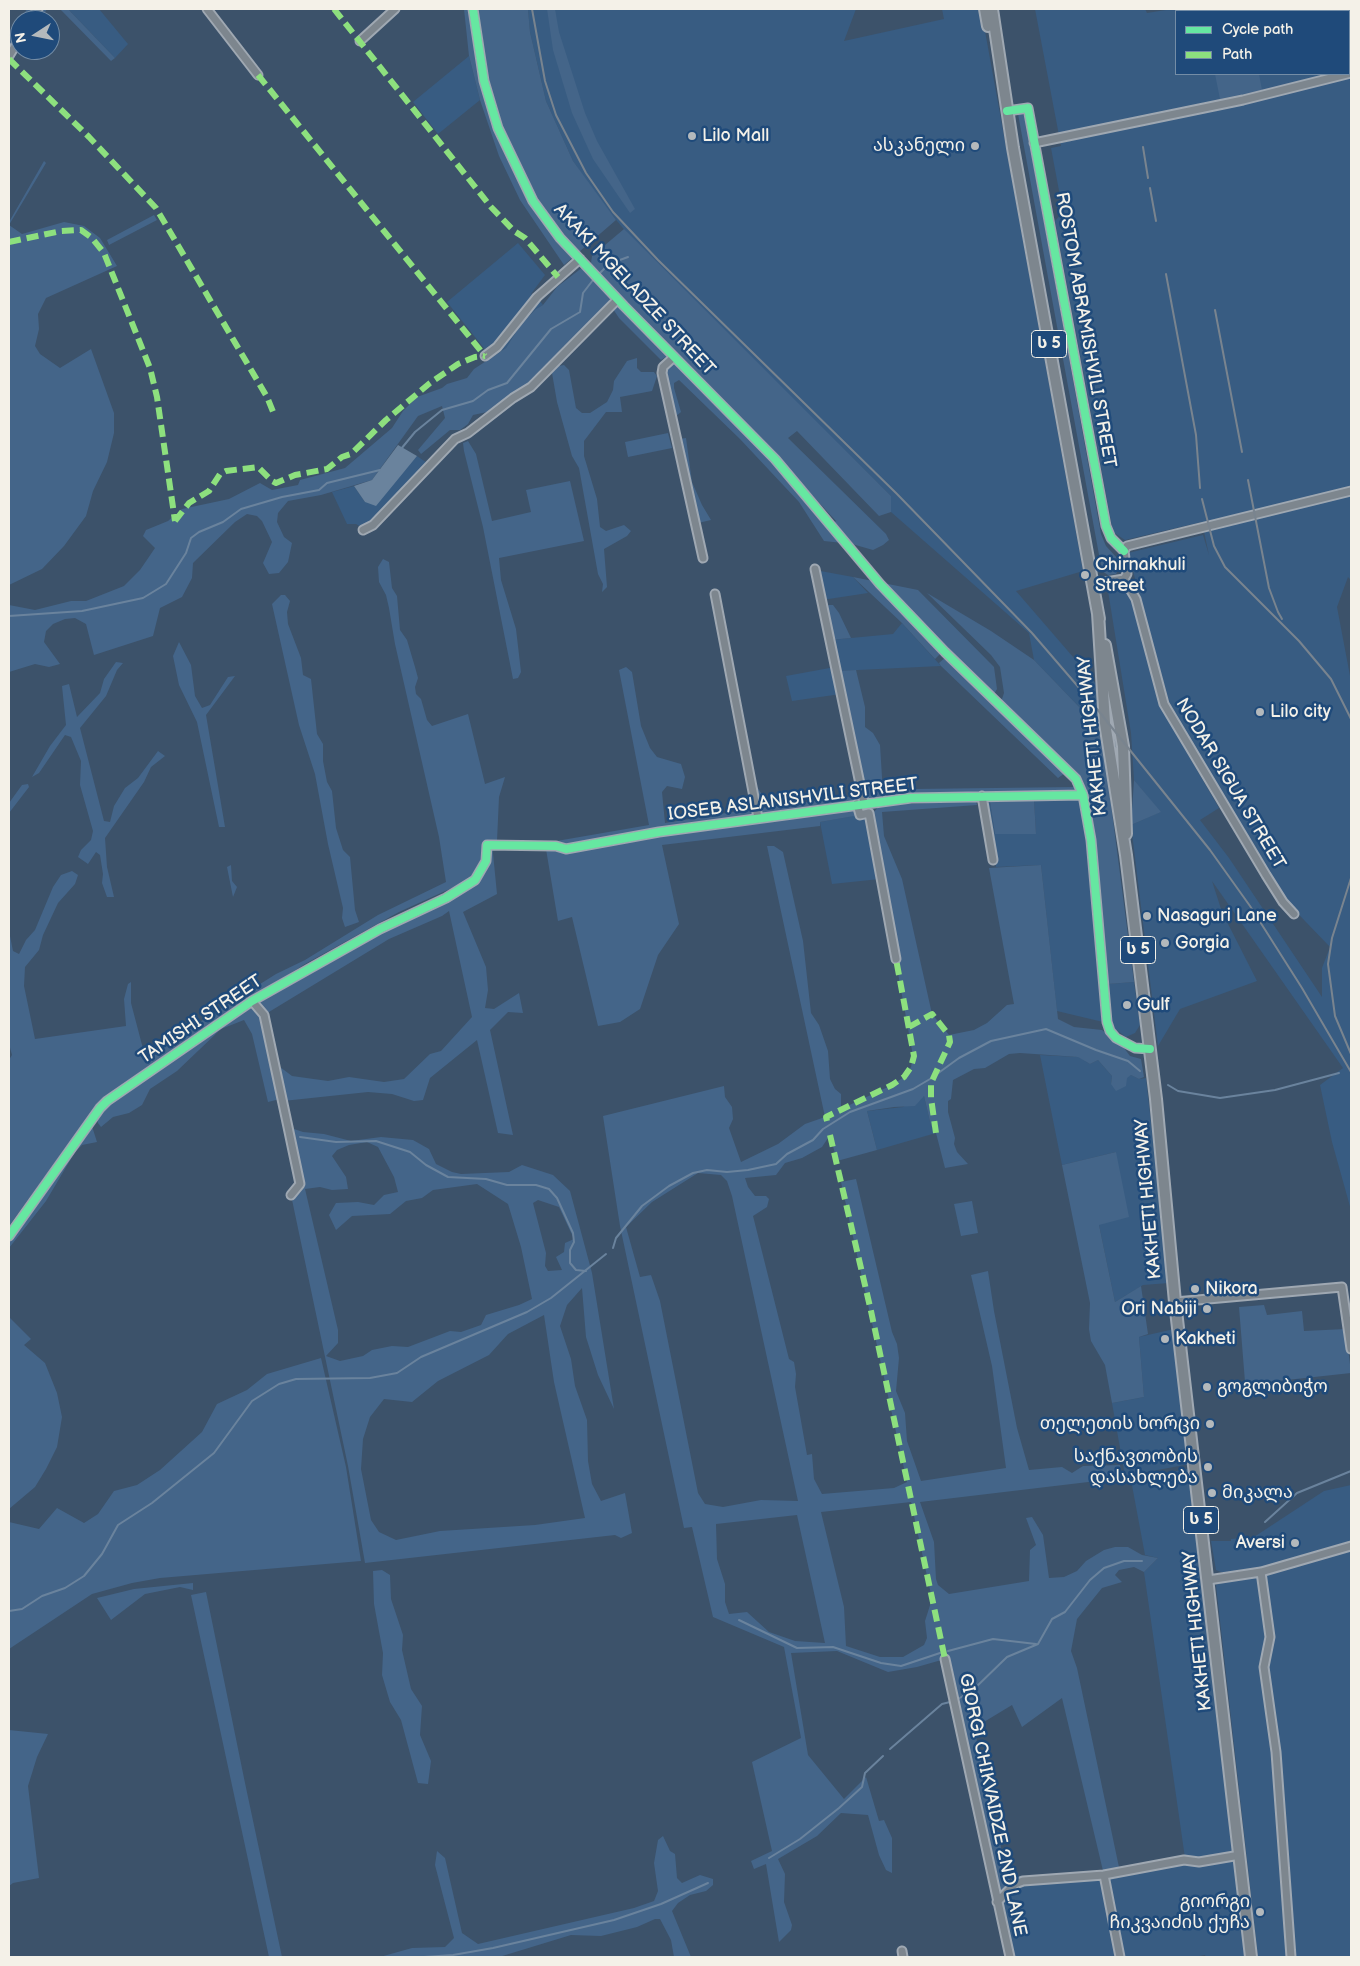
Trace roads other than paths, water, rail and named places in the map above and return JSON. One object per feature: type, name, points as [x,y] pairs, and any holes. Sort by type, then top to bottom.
[{"type":"highway","name":"KAKHETI HIGHWAY","points":[[985,9],[995,65],[1006,107]]},
{"type":"highway","name":"KAKHETI HIGHWAY","points":[[992,9],[1006,107],[1123,746],[1126,855]]},
{"type":"highway","name":"KAKHETI HIGHWAY","points":[[1098,613],[1105,722],[1126,855],[1150,1049],[1175,1302],[1252,1957]]},
{"type":"street","points":[[207,9],[258,75]]},
{"type":"street","points":[[360,40],[395,9]]},
{"type":"street","name":"AKAKI MGELADZE STREET","points":[[473,9],[484,81],[506,150],[533,201],[560,238],[617,300],[775,459],[880,584],[945,652],[1076,779],[1083,795]]},
{"type":"street","points":[[1034,143],[1242,100],[1343,75]]},
{"type":"street","name":"ROSTOM ABRAMISHVILI STREET","points":[[1006,107],[1028,108],[1106,526],[1111,538],[1124,551]]},
{"type":"street","points":[[485,356],[497,347],[537,297],[580,259]]},
{"type":"street","points":[[363,530],[373,525],[455,439],[468,433],[513,398],[531,388],[617,300]]},
{"type":"street","points":[[674,357],[663,367],[662,373],[703,558]]},
{"type":"street","points":[[1093,584],[1124,579],[1127,574],[1124,551],[1127,546],[1351,491]]},
{"type":"street","points":[[815,569],[861,803],[860,815],[869,813]]},
{"type":"street","name":"NODAR SIGUA STREET","points":[[1124,579],[1136,599],[1164,704],[1266,875],[1283,902],[1294,914]]},
{"type":"street","points":[[715,594],[758,818]]},
{"type":"street","points":[[1083,795],[1091,840],[1107,1022],[1110,1031],[1116,1038],[1135,1048],[1150,1049]]},
{"type":"street","name":"IOSEB ASLANISHVILI STREET","points":[[492,844],[556,846],[566,849],[659,832],[875,801],[911,798],[1083,795]]},
{"type":"street","points":[[982,796],[993,860]]},
{"type":"street","points":[[875,801],[869,813],[896,959]]},
{"type":"street","name":"TAMISHI STREET","points":[[9,1236],[100,1108],[252,1001],[380,928],[446,898],[475,880],[486,861],[487,845],[492,844]]},
{"type":"street","points":[[252,1001],[264,1015],[300,1184],[291,1195]]},
{"type":"street","points":[[1175,1302],[1342,1287],[1351,1350]]},
{"type":"street","points":[[1208,1580],[1261,1572],[1351,1546]]},
{"type":"street","points":[[1261,1572],[1270,1636],[1264,1667],[1276,1752],[1291,1957]]},
{"type":"street","name":"GIORGI CHIKVAIDZE 2ND LANE","points":[[945,1659],[1010,1957]]},
{"type":"street","points":[[997,1902],[1015,1884],[1023,1881],[1104,1875],[1184,1860],[1200,1862],[1240,1855]]},
{"type":"street","points":[[1104,1875],[1120,1957]]},
{"type":"waterway","points":[[600,273],[609,264],[628,257]]},
{"type":"waterway","points":[[401,449],[415,432],[442,410],[473,401],[488,390],[507,383],[551,329],[580,312],[583,293],[593,280]]},
{"type":"waterway","points":[[9,616],[82,611],[143,598],[166,584],[186,553],[191,538],[199,532],[223,522],[241,509],[282,497],[319,490],[327,483],[380,470]]},
{"type":"waterway","points":[[937,1074],[959,1058],[991,1041],[1046,1029],[1128,1061],[1140,1071]]},
{"type":"waterway","points":[[1168,1085],[1178,1091],[1220,1098],[1275,1090],[1339,1073]]},
{"type":"waterway","points":[[613,1248],[616,1238],[642,1206],[669,1186],[693,1173],[707,1170],[727,1172],[748,1170],[776,1164],[787,1154],[813,1140],[823,1129],[850,1112],[913,1089],[930,1079]]},
{"type":"waterway","points":[[300,1137],[336,1142],[376,1141],[410,1152],[426,1165],[448,1177],[486,1179],[507,1185],[536,1185],[549,1189],[557,1198],[573,1233],[574,1242],[570,1250],[570,1263],[576,1270],[586,1271]]},
{"type":"waterway","points":[[9,1611],[22,1609],[42,1596],[65,1588],[84,1576],[102,1554],[118,1525],[152,1503],[214,1453],[252,1401],[279,1384],[296,1379],[370,1378],[397,1373],[421,1357],[527,1312],[551,1298],[606,1254]]},
{"type":"waterway","points":[[1265,1522],[1297,1493],[1351,1471]]},
{"type":"waterway","points":[[958,1699],[973,1690],[1007,1657],[1038,1644],[1052,1619],[1065,1612],[1090,1580],[1104,1568],[1124,1561],[1142,1561]]},
{"type":"waterway","points":[[739,1620],[797,1648],[833,1647],[881,1663],[901,1666],[940,1653]]},
{"type":"waterway","points":[[948,1651],[993,1639],[1036,1644]]},
{"type":"waterway","points":[[890,1749],[942,1704],[950,1702]]},
{"type":"waterway","points":[[769,1858],[800,1839],[839,1808],[862,1787],[865,1773],[883,1756]]},
{"type":"waterway","points":[[424,1957],[453,1955],[493,1948],[614,1920],[661,1904],[708,1883]]},
{"type":"railway","points":[[532,9],[545,81],[556,115],[586,173],[613,212],[658,260],[897,494],[1032,633],[1093,704],[1210,850],[1250,906],[1302,988],[1351,1072]]},
{"type":"railway","points":[[1143,147],[1148,178]]},
{"type":"railway","points":[[1150,188],[1156,221]]},
{"type":"railway","points":[[1166,274],[1196,435],[1200,488]]},
{"type":"railway","points":[[1215,310],[1242,452]]},
{"type":"railway","points":[[1248,480],[1269,588],[1282,619]]},
{"type":"railway","points":[[1202,499],[1214,546],[1225,567],[1299,641],[1331,679],[1351,719]]},
{"type":"railway","points":[[1351,878],[1332,938],[1328,964],[1335,1016],[1351,1054]]},
{"type":"place","name":"Lilo Mall","points":[[692,136]]},
{"type":"place","name":"ასკანელი","points":[[975,146]]},
{"type":"place","name":"Chirnakhuli Street","points":[[1085,575]]},
{"type":"place","name":"Lilo city","points":[[1260,712]]},
{"type":"place","name":"Nasaguri Lane","points":[[1147,916]]},
{"type":"place","name":"Gorgia","points":[[1165,943]]},
{"type":"place","name":"Gulf","points":[[1127,1005]]},
{"type":"place","name":"Nikora","points":[[1195,1289]]},
{"type":"place","name":"Ori Nabiji","points":[[1207,1309]]},
{"type":"place","name":"Kakheti","points":[[1165,1339]]},
{"type":"place","name":"გოგლიბიჭო","points":[[1207,1387]]},
{"type":"place","name":"თელეთის ხორცი","points":[[1210,1424]]},
{"type":"place","name":"საქნავთობის დასახლება","points":[[1208,1467]]},
{"type":"place","name":"მიკალა","points":[[1212,1493]]},
{"type":"place","name":"Aversi","points":[[1295,1543]]},
{"type":"place","name":"გიორგი ჩიკვაიძის ქუჩა","points":[[1260,1912]]}]
